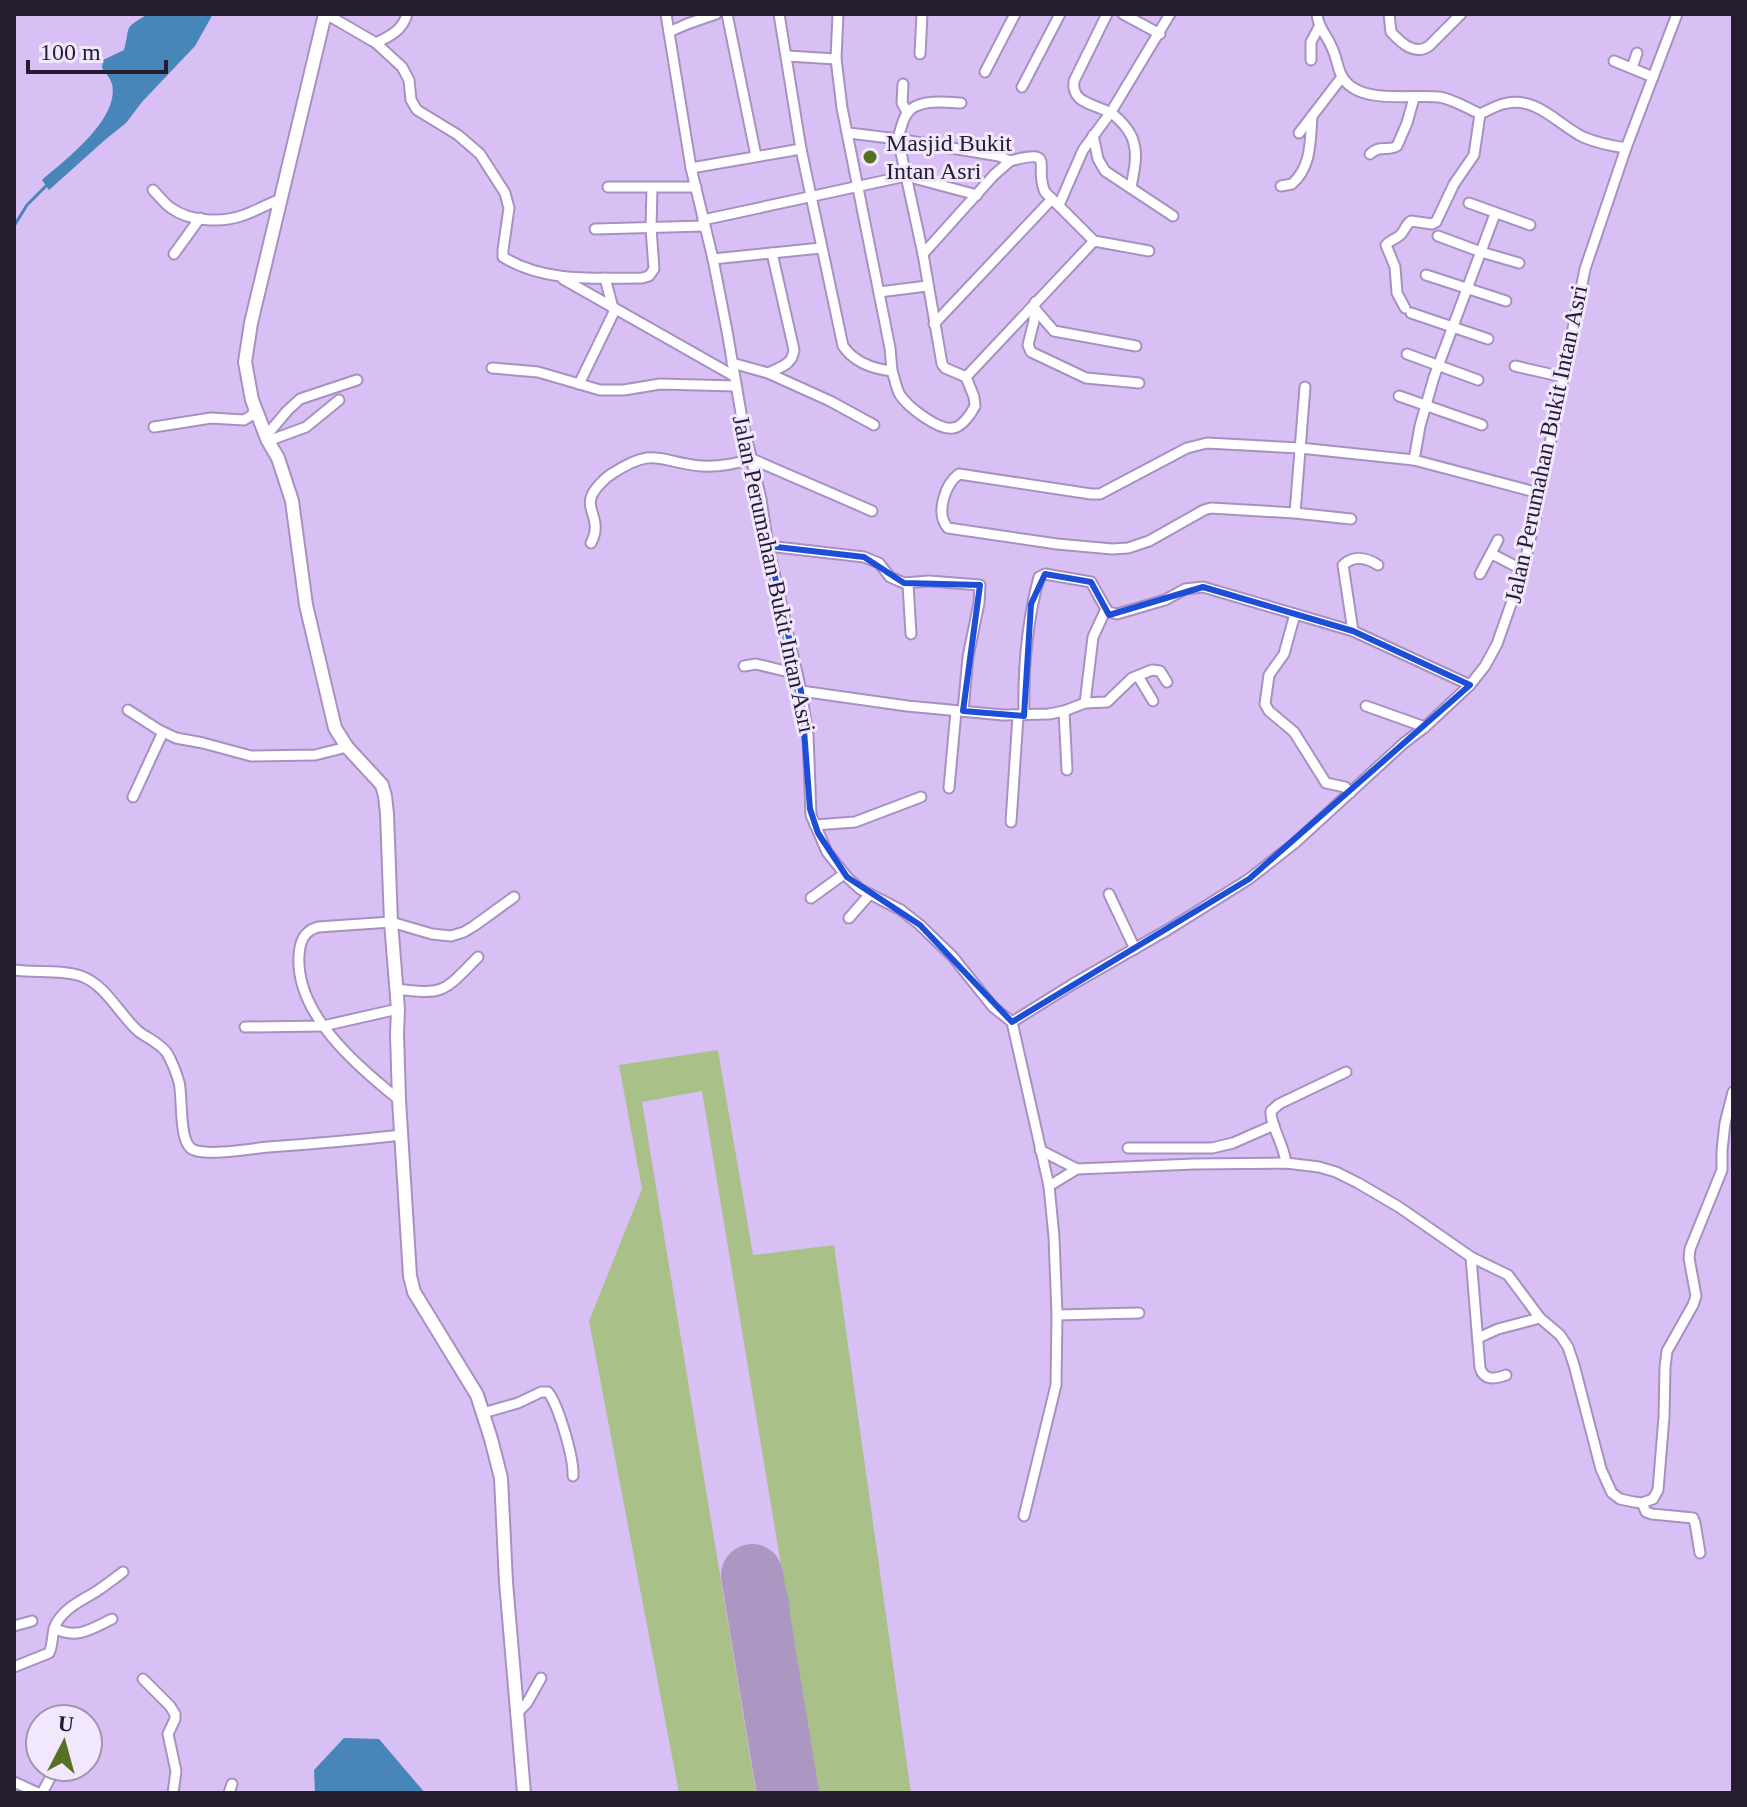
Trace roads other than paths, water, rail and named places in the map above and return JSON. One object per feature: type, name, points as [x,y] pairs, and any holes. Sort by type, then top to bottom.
[{"type":"street","points":[[524,1793],[506,1582],[501,1478],[477,1395],[414,1292],[410,1276],[385,796],[382,785],[347,747],[335,728],[306,605],[292,501],[278,458],[255,408],[245,362],[279,200],[326,14],[376,43],[402,67],[417,110],[458,135],[480,154],[505,193],[509,208],[503,257],[533,271],[569,278],[642,278],[651,274],[654,269],[652,188]]},
{"type":"street","points":[[376,43],[399,29],[407,14]]},
{"type":"street","name":"Jalan Perumahan Bukit Intan Asri","points":[[666,14],[691,168],[713,259],[768,546],[801,691],[808,735],[809,804],[815,825],[827,852],[844,874],[860,889],[901,910],[920,925],[953,957],[993,1007],[1012,1022],[1249,879],[1295,843],[1425,727],[1470,685],[1485,666],[1497,644],[1523,570],[1585,269],[1626,148],[1677,14]]},
{"type":"street","points":[[669,32],[716,14]]},
{"type":"street","points":[[727,14],[756,156]]},
{"type":"street","points":[[779,14],[801,149],[839,329],[846,351],[857,360],[892,371]]},
{"type":"street","points":[[838,14],[836,59],[842,108],[892,371],[897,389],[908,404],[927,419],[950,428],[958,426],[975,406],[974,397],[966,377],[942,365],[923,254],[898,139],[907,112],[927,103],[961,103]]},
{"type":"street","points":[[920,54],[922,14]]},
{"type":"street","points":[[985,72],[1015,14]]},
{"type":"street","points":[[1022,87],[1060,14]]},
{"type":"street","points":[[1107,14],[1073,85],[1078,97],[1111,112],[1134,142],[1131,188]]},
{"type":"street","points":[[1123,14],[1160,34]]},
{"type":"street","points":[[934,324],[1055,202],[1083,150],[1111,112],[1170,14]]},
{"type":"street","points":[[1317,14],[1319,27],[1332,46],[1342,77],[1369,94],[1444,98],[1480,114],[1503,104],[1528,104],[1546,112],[1583,137],[1626,148]]},
{"type":"street","points":[[1389,14],[1391,32],[1406,46],[1419,51],[1429,46],[1461,14]]},
{"type":"street","points":[[1311,60],[1311,42],[1319,27]]},
{"type":"street","points":[[1632,68],[1637,53]]},
{"type":"street","points":[[787,56],[836,59]]},
{"type":"street","points":[[1614,61],[1653,77]]},
{"type":"street","points":[[1299,133],[1342,77]]},
{"type":"street","points":[[903,84],[902,103],[907,112]]},
{"type":"street","points":[[1370,154],[1378,148],[1397,147],[1414,98]]},
{"type":"street","points":[[1480,114],[1474,155],[1454,184],[1436,222],[1411,221],[1400,235],[1386,245],[1395,267],[1397,293],[1408,310],[1488,339]]},
{"type":"street","points":[[1281,186],[1292,184],[1306,167],[1312,116]]},
{"type":"street","points":[[849,133],[999,156],[1010,161]]},
{"type":"street","points":[[1093,135],[1101,166],[1173,216]]},
{"type":"street","points":[[691,168],[801,149]]},
{"type":"street","points":[[923,254],[1002,167],[1010,161],[1034,156],[1039,157],[1042,164],[1042,187],[1094,241],[1149,251]]},
{"type":"street","points":[[595,229],[704,223],[906,176],[977,195]]},
{"type":"street","points":[[608,187],[696,187]]},
{"type":"street","points":[[153,190],[172,209],[200,218],[227,220],[279,200]]},
{"type":"street","points":[[1469,203],[1530,225]]},
{"type":"street","points":[[1414,460],[1425,406],[1438,366],[1495,214]]},
{"type":"street","points":[[174,254],[200,218]]},
{"type":"street","points":[[1438,236],[1519,263]]},
{"type":"street","points":[[966,377],[1094,241]]},
{"type":"street","points":[[713,259],[821,248]]},
{"type":"street","points":[[768,373],[789,363],[794,350],[772,253]]},
{"type":"street","points":[[1426,275],[1506,301]]},
{"type":"street","points":[[556,276],[612,306],[735,381]]},
{"type":"street","points":[[579,384],[613,315],[605,278]]},
{"type":"street","points":[[879,292],[927,286]]},
{"type":"street","points":[[1035,306],[1054,331],[1136,346]]},
{"type":"street","points":[[1035,306],[1028,348],[1033,353],[1088,379],[1139,383]]},
{"type":"street","points":[[1407,354],[1478,380]]},
{"type":"street","points":[[732,363],[768,373],[874,425]]},
{"type":"street","points":[[1515,366],[1563,377]]},
{"type":"street","points":[[492,368],[538,372],[611,390],[660,384],[735,381]]},
{"type":"street","points":[[267,438],[300,399],[357,380]]},
{"type":"street","points":[[1295,513],[1305,387]]},
{"type":"street","points":[[1399,396],[1482,425]]},
{"type":"street","points":[[267,438],[306,427],[339,400]]},
{"type":"street","points":[[154,427],[211,418],[244,420],[252,415],[255,408]]},
{"type":"street","points":[[1351,519],[1209,508],[1140,545],[1098,549],[948,528],[941,513],[952,480],[959,474],[1097,494],[1198,444],[1300,448],[1414,460],[1539,493]]},
{"type":"street","points":[[591,543],[596,526],[591,496],[608,476],[645,457],[707,466],[736,464],[752,459],[872,511]]},
{"type":"street","points":[[1480,574],[1498,540]]},
{"type":"street","points":[[768,546],[864,557],[879,563],[896,581],[908,584],[929,581],[980,585],[949,788]]},
{"type":"street","points":[[1492,554],[1523,570]]},
{"type":"street","points":[[1353,631],[1343,565],[1359,558],[1378,565]]},
{"type":"street","points":[[1011,822],[1031,604],[1039,577],[1044,574],[1089,580],[1106,609],[1115,614],[1165,600],[1185,589],[1203,587],[1353,631],[1470,685]]},
{"type":"street","points":[[908,584],[911,634]]},
{"type":"street","points":[[1085,703],[1092,642],[1106,609]]},
{"type":"street","points":[[1295,614],[1284,654],[1269,675],[1265,706],[1294,732],[1326,783],[1345,787],[1350,793]]},
{"type":"street","points":[[744,666],[756,664],[797,674]]},
{"type":"street","points":[[801,691],[907,706],[1021,715],[1049,714],[1085,703],[1109,700],[1128,681],[1157,669],[1167,682]]},
{"type":"street","points":[[1138,676],[1153,701]]},
{"type":"street","points":[[1366,706],[1425,727]]},
{"type":"street","points":[[128,710],[176,738],[251,756],[315,755],[347,747]]},
{"type":"street","points":[[1064,711],[1067,770]]},
{"type":"street","points":[[133,797],[163,732]]},
{"type":"street","points":[[815,825],[855,822],[921,797]]},
{"type":"street","points":[[811,898],[844,874]]},
{"type":"street","points":[[849,918],[870,894]]},
{"type":"street","points":[[1109,894],[1135,949]]},
{"type":"street","points":[[399,1100],[355,1064],[310,1005],[298,967],[299,947],[306,933],[328,926],[391,922],[443,936],[457,935],[514,897]]},
{"type":"street","points":[[396,989],[427,993],[440,990],[453,982],[478,957]]},
{"type":"street","points":[[14,970],[66,973],[87,979],[102,990],[139,1031],[166,1051],[180,1084],[186,1142],[194,1150],[236,1150],[402,1135]]},
{"type":"street","points":[[245,1027],[323,1026],[398,1009]]},
{"type":"street","points":[[1012,1022],[1049,1186],[1057,1315],[1056,1385],[1024,1516]]},
{"type":"street","points":[[1286,1163],[1283,1145],[1271,1115],[1275,1106],[1346,1072]]},
{"type":"street","points":[[1049,1186],[1077,1169],[1286,1163],[1328,1170],[1358,1183],[1471,1257],[1508,1275],[1540,1318],[1560,1335],[1571,1355],[1601,1469],[1610,1490],[1620,1499],[1642,1503],[1653,1499],[1658,1490],[1667,1351],[1693,1305],[1696,1288],[1690,1249],[1722,1170],[1725,1123],[1733,1092]]},
{"type":"street","points":[[1128,1148],[1212,1148],[1233,1143],[1274,1125]]},
{"type":"street","points":[[1193,1148],[1194,1164]]},
{"type":"street","points":[[1040,1150],[1077,1169]]},
{"type":"street","points":[[1471,1257],[1479,1364],[1482,1374],[1492,1378],[1506,1375]]},
{"type":"street","points":[[1057,1315],[1139,1313]]},
{"type":"street","points":[[1478,1338],[1498,1329],[1540,1318]]},
{"type":"street","points":[[483,1413],[548,1392],[552,1396],[573,1462],[573,1476]]},
{"type":"street","points":[[1642,1503],[1646,1512],[1652,1514],[1693,1518],[1700,1553]]},
{"type":"street","points":[[14,1667],[49,1653],[54,1628],[70,1607],[123,1572]]},
{"type":"street","points":[[54,1628],[75,1634],[112,1619]]},
{"type":"street","points":[[14,1626],[32,1621]]},
{"type":"street","points":[[518,1712],[527,1703],[541,1678]]},
{"type":"street","points":[[143,1679],[175,1715],[168,1734],[177,1774],[173,1793]]},
{"type":"street","points":[[14,1782],[40,1793]]},
{"type":"water","points":[[148,14],[213,14],[195,46],[126,123],[49,190],[42,180],[89,138],[108,111],[112,84],[102,68],[103,60],[124,50],[129,28]]},
{"type":"water","points":[[344,1738],[379,1739],[425,1793],[315,1793],[314,1770]]},
{"type":"waterway","points":[[14,226],[27,205],[49,183]]},
{"type":"place","name":"Masjid Bukit Intan Asri","points":[[870,157]]}]
